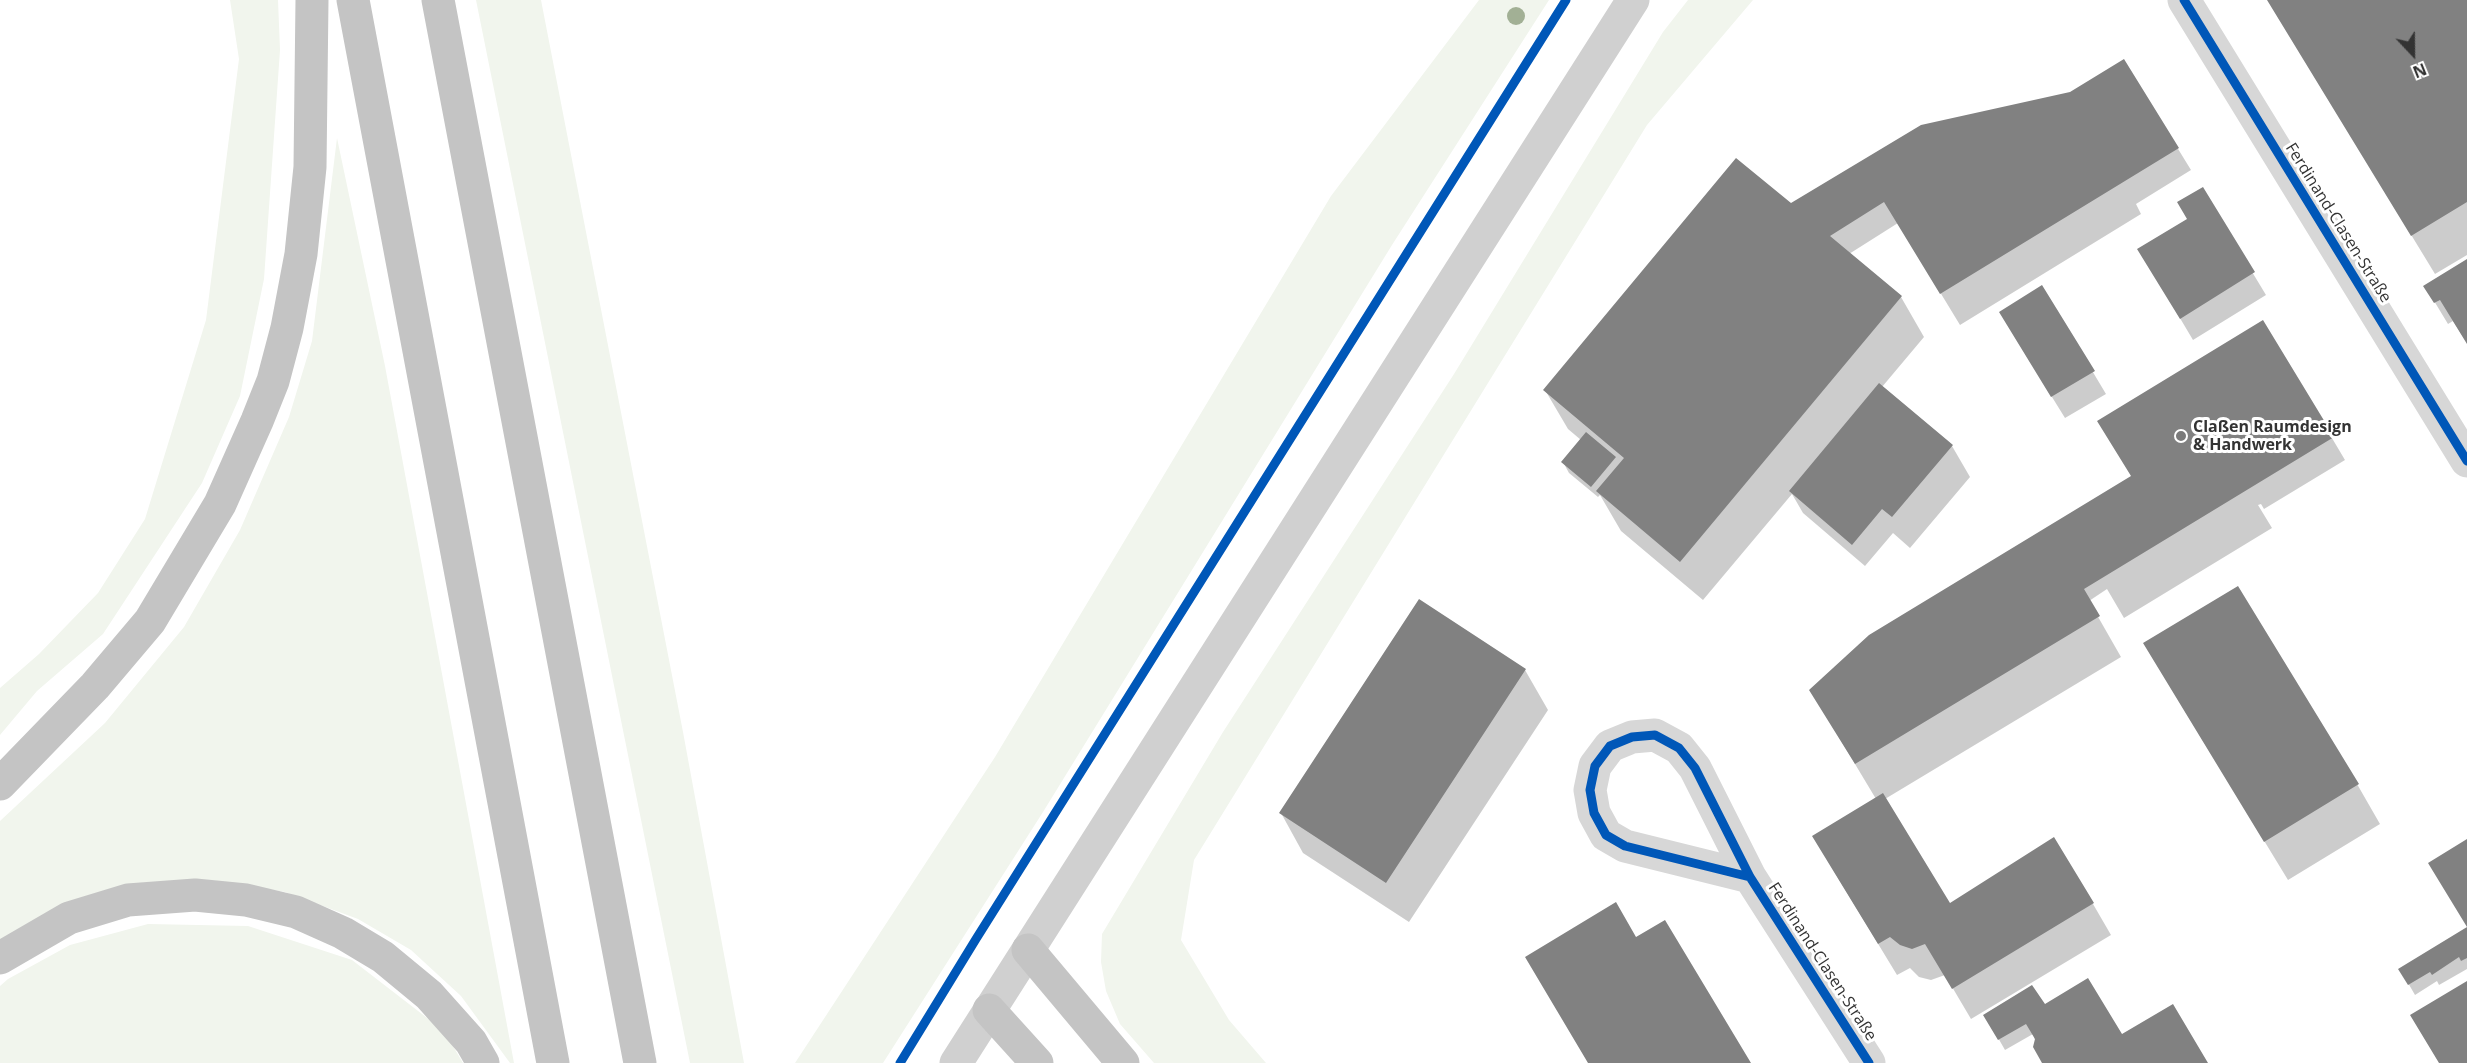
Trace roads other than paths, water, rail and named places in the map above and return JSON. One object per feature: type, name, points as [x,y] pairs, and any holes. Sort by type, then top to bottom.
[{"type":"highway","points":[[0,784],[95,686],[150,621],[220,504],[273,381],[287,328],[301,254],[310,167],[312,0]]},
{"type":"highway","points":[[353,0],[553,1063]]},
{"type":"highway","points":[[438,0],[640,1063]]},
{"type":"highway","points":[[0,958],[69,918],[128,900],[195,895],[246,900],[296,912],[343,933],[383,957],[429,995],[471,1042],[483,1063]]},
{"type":"highway","points":[[1028,951],[1123,1063]]},
{"type":"highway","points":[[989,1010],[1037,1063]]},
{"type":"main road","points":[[956,1063],[1633,0]]},
{"type":"street","name":"Ferdinand-Clasen-Straße","points":[[2184,0],[2467,461]]},
{"type":"street","name":"Ferdinand-Clasen-Straße","points":[[1750,877],[1625,846],[1606,835],[1594,813],[1590,790],[1595,766],[1610,746],[1632,737],[1655,735],[1679,748],[1695,768],[1750,877],[1869,1063]]},
{"type":"place","name":"Claßen Raumdesign & Handwerk","points":[[2181,436]]}]
